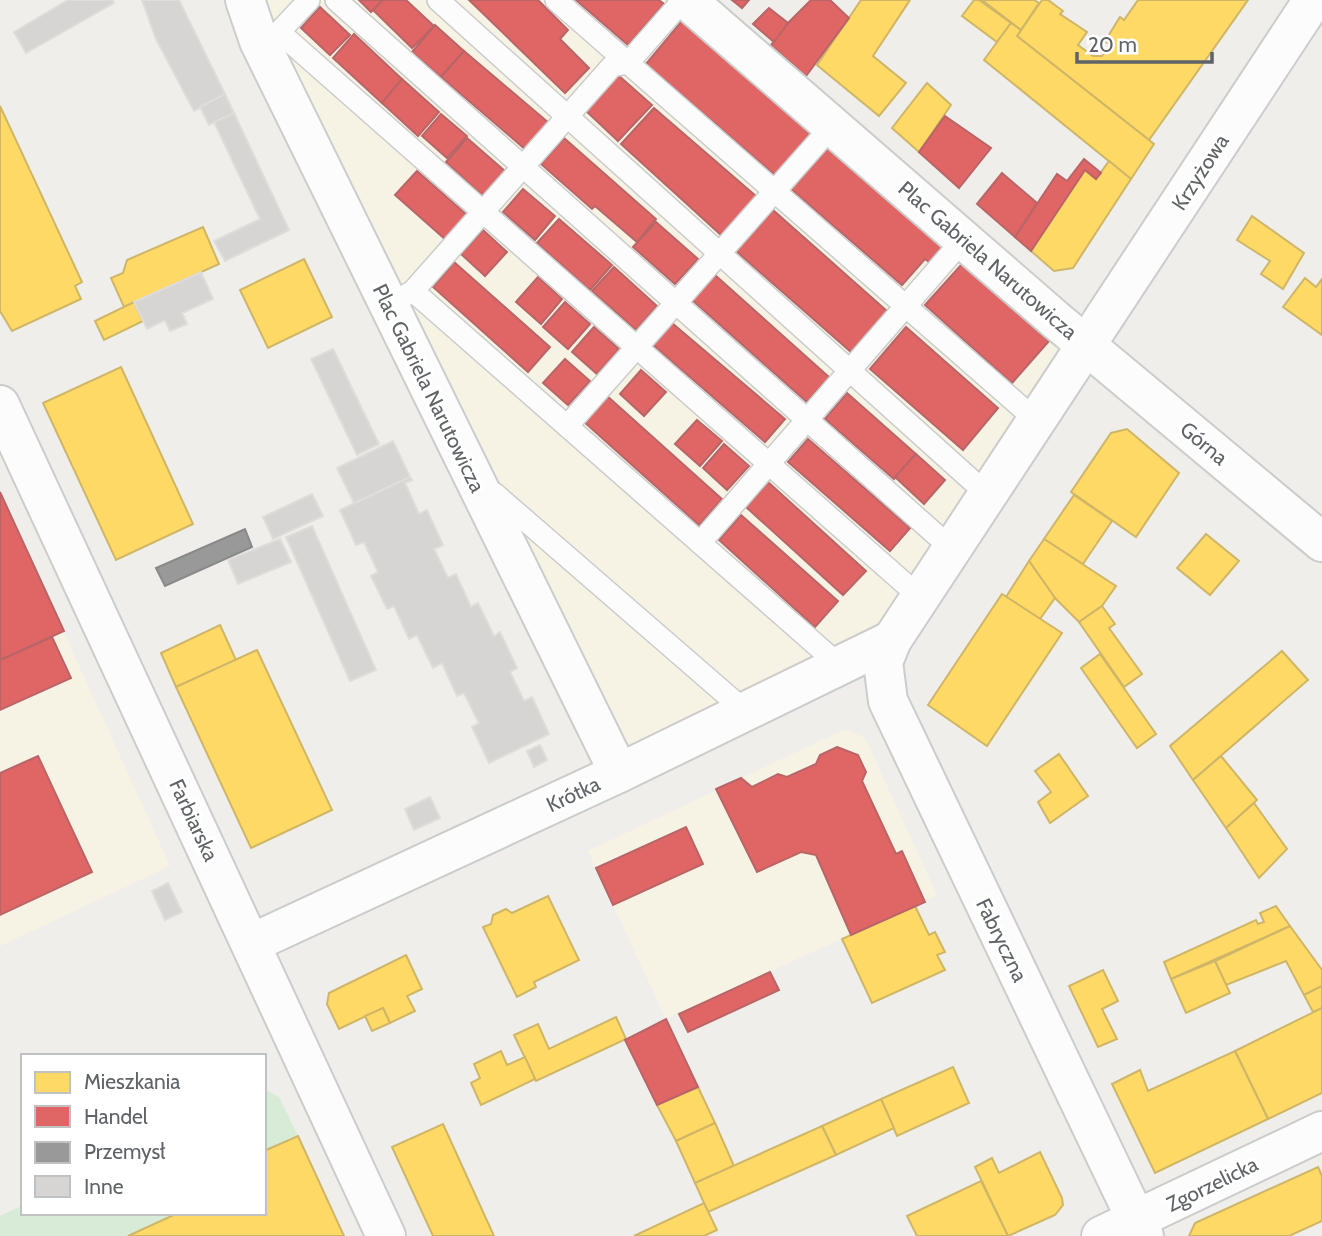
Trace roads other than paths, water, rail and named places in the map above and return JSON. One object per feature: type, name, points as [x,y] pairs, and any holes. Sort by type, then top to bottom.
[{"type":"street","name":"Plac Gabriela Narutowicza","points":[[245,0],[269,37],[401,297],[483,499],[618,773]]},
{"type":"street","name":"Plac Gabriela Narutowicza","points":[[685,0],[1086,344],[892,640]]},
{"type":"street","name":"Krzyżowa","points":[[1086,344],[1313,0]]},
{"type":"street","name":"Górna","points":[[1086,344],[1322,542]]},
{"type":"street","name":"Farbiarska","points":[[0,405],[386,1236]]},
{"type":"street","name":"Krótka","points":[[252,943],[741,715],[892,640]]},
{"type":"street","name":"Fabryczna","points":[[892,640],[883,662],[888,701],[1140,1228]]},
{"type":"street","name":"Zgorzelicka","points":[[1101,1236],[1140,1228],[1322,1130]]},
{"type":"lane","points":[[309,0],[269,37],[483,211],[920,597]]},
{"type":"lane","points":[[336,0],[952,550]]},
{"type":"lane","points":[[438,0],[988,495]]},
{"type":"lane","points":[[556,0],[1037,421]]},
{"type":"lane","points":[[685,0],[628,63],[612,66],[483,211],[401,297],[568,425],[830,657],[836,669]]},
{"type":"lane","points":[[568,425],[833,125]]},
{"type":"lane","points":[[700,543],[963,240]]},
{"type":"lane","points":[[483,499],[495,494],[736,703],[741,715]]}]
